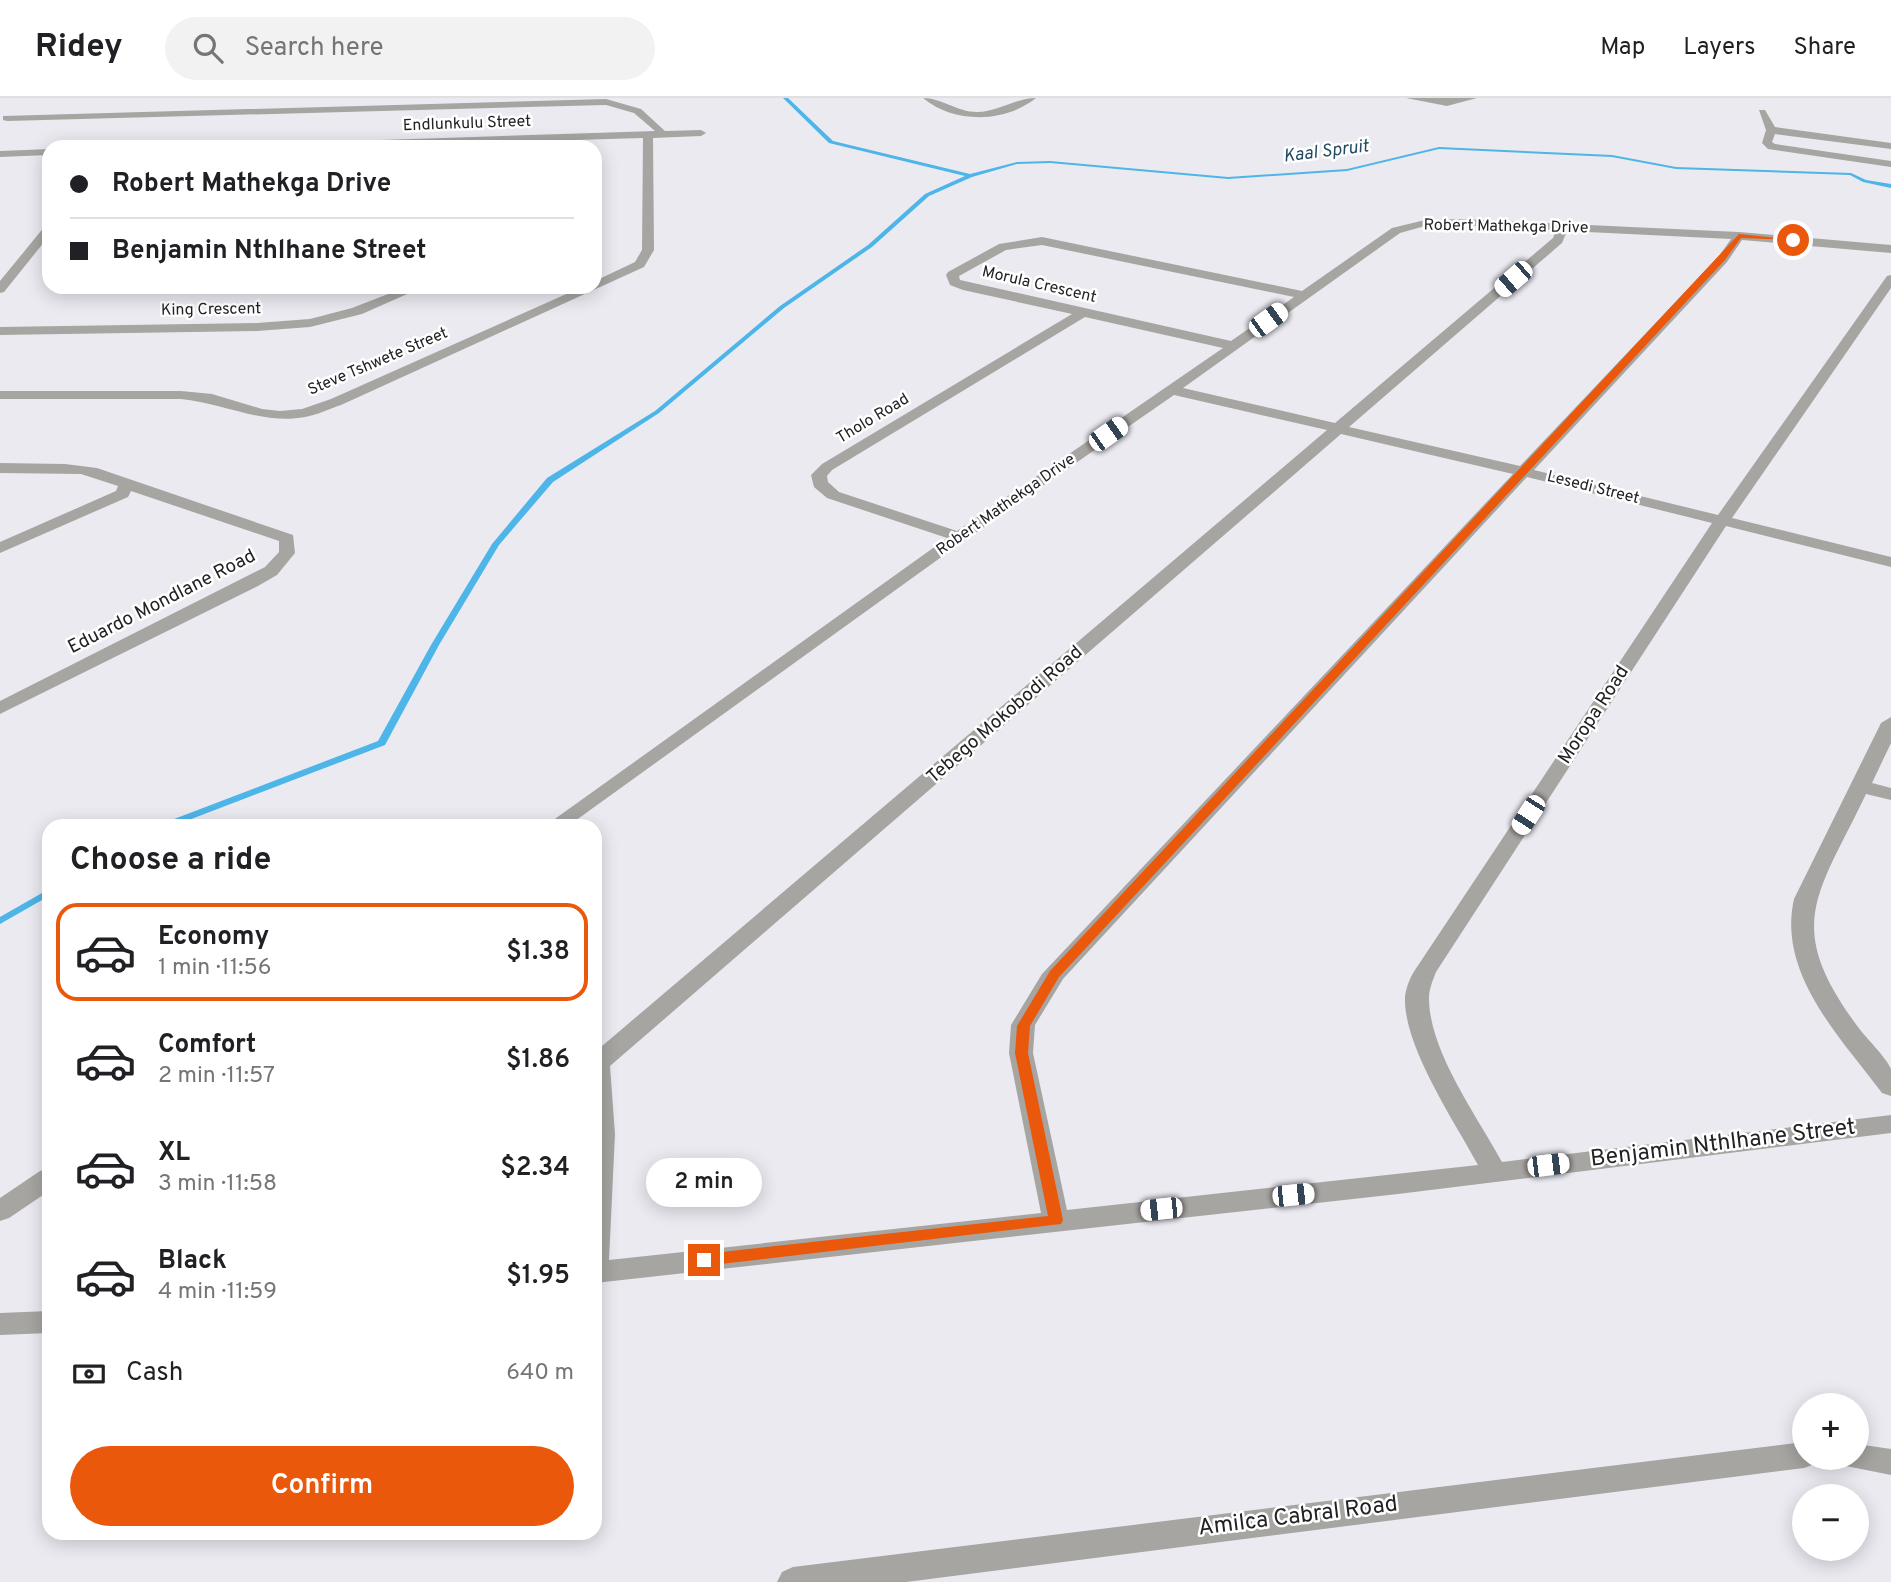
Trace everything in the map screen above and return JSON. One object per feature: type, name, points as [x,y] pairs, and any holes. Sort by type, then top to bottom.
[{"type":"street","points":[[928,98],[951,112],[972,115],[995,113],[1031,98]]},
{"type":"street","points":[[1411,98],[1447,103],[1472,98]]},
{"type":"street","points":[[4,121],[137,110],[526,101],[624,104],[653,122],[662,134]]},
{"type":"street","points":[[4,121],[17,108]]},
{"type":"street","points":[[1762,112],[1771,130],[1767,143],[1772,147],[1891,164]]},
{"type":"street","points":[[1771,130],[1891,146]]},
{"type":"street","name":"Endlunkulu Street","points":[[554,140],[701,133]]},
{"type":"street","name":"Steve Tshwete Street","points":[[602,282],[640,264],[648,250],[648,135]]},
{"type":"street","points":[[0,154],[42,152]]},
{"type":"street","name":"Robert Mathekga Drive","points":[[565,819],[959,537],[1172,390],[1391,233],[1404,227],[1450,222],[1563,227],[1739,236],[1891,249]]},
{"type":"street","name":"Tebego Mokobodi Road","points":[[602,1057],[1339,429],[1552,245],[1562,233],[1563,227]]},
{"type":"street","points":[[1056,1220],[1021,1053],[1023,1026],[1054,974],[1723,259],[1739,236]]},
{"type":"street","points":[[0,289],[42,237]]},
{"type":"street","name":"Morula Crescent","points":[[1234,346],[967,287],[954,282],[952,275],[1003,247],[1042,241],[1303,295]]},
{"type":"street","name":"Moropa Road","points":[[1495,1172],[1429,1047],[1419,1021],[1416,996],[1425,972],[1722,520],[1891,279]]},
{"type":"street","name":"King Crescent","points":[[0,331],[310,323],[346,314],[399,294]]},
{"type":"street","name":"Steve Tshwete Street","points":[[0,395],[181,395],[212,398],[270,415],[292,415],[336,402],[576,294]]},
{"type":"street","name":"Tholo Road","points":[[959,537],[833,495],[820,484],[819,475],[827,467],[1083,313]]},
{"type":"street","name":"Lesedi Street","points":[[1172,390],[1525,472],[1891,562]]},
{"type":"street","points":[[0,468],[76,469],[117,478],[127,484],[122,494],[0,548]]},
{"type":"street","name":"Eduardo Mondlane Road","points":[[0,708],[252,582],[271,571],[287,553],[287,538],[127,484]]},
{"type":"street","points":[[1891,723],[1805,899],[1802,938],[1807,961],[1825,995],[1891,1087]]},
{"type":"street","points":[[1862,787],[1891,794]]},
{"type":"street","name":"Tebego Mokobodi Road","points":[[602,1114],[602,1142]]},
{"type":"street","name":"Benjamin Nthlhane Street","points":[[602,1271],[1495,1172],[1891,1124]]},
{"type":"street","points":[[0,1211],[42,1183]]},
{"type":"street","points":[[0,1324],[42,1322]]},
{"type":"street","name":"Amilca Cabral Road","points":[[793,1582],[1756,1458],[1792,1456]]},
{"type":"street","points":[[1869,1459],[1891,1462]]},
{"type":"waterway","name":"Kaal Spruit","points":[[785,98],[831,142],[970,176]]},
{"type":"waterway","name":"Kaal Spruit","points":[[970,176],[1017,163],[1050,162],[1228,178],[1347,170],[1439,148],[1612,156],[1676,168],[1851,174],[1865,181],[1891,186]]},
{"type":"waterway","points":[[182,819],[382,743],[435,645],[496,544],[550,480],[657,412],[782,307],[870,246],[927,195],[970,176]]},
{"type":"waterway","points":[[0,921],[42,896]]},
{"type":"route","points":[[704,1260],[1056,1220],[1021,1053],[1023,1026],[1054,974],[1723,259],[1739,236],[1793,240]]}]
